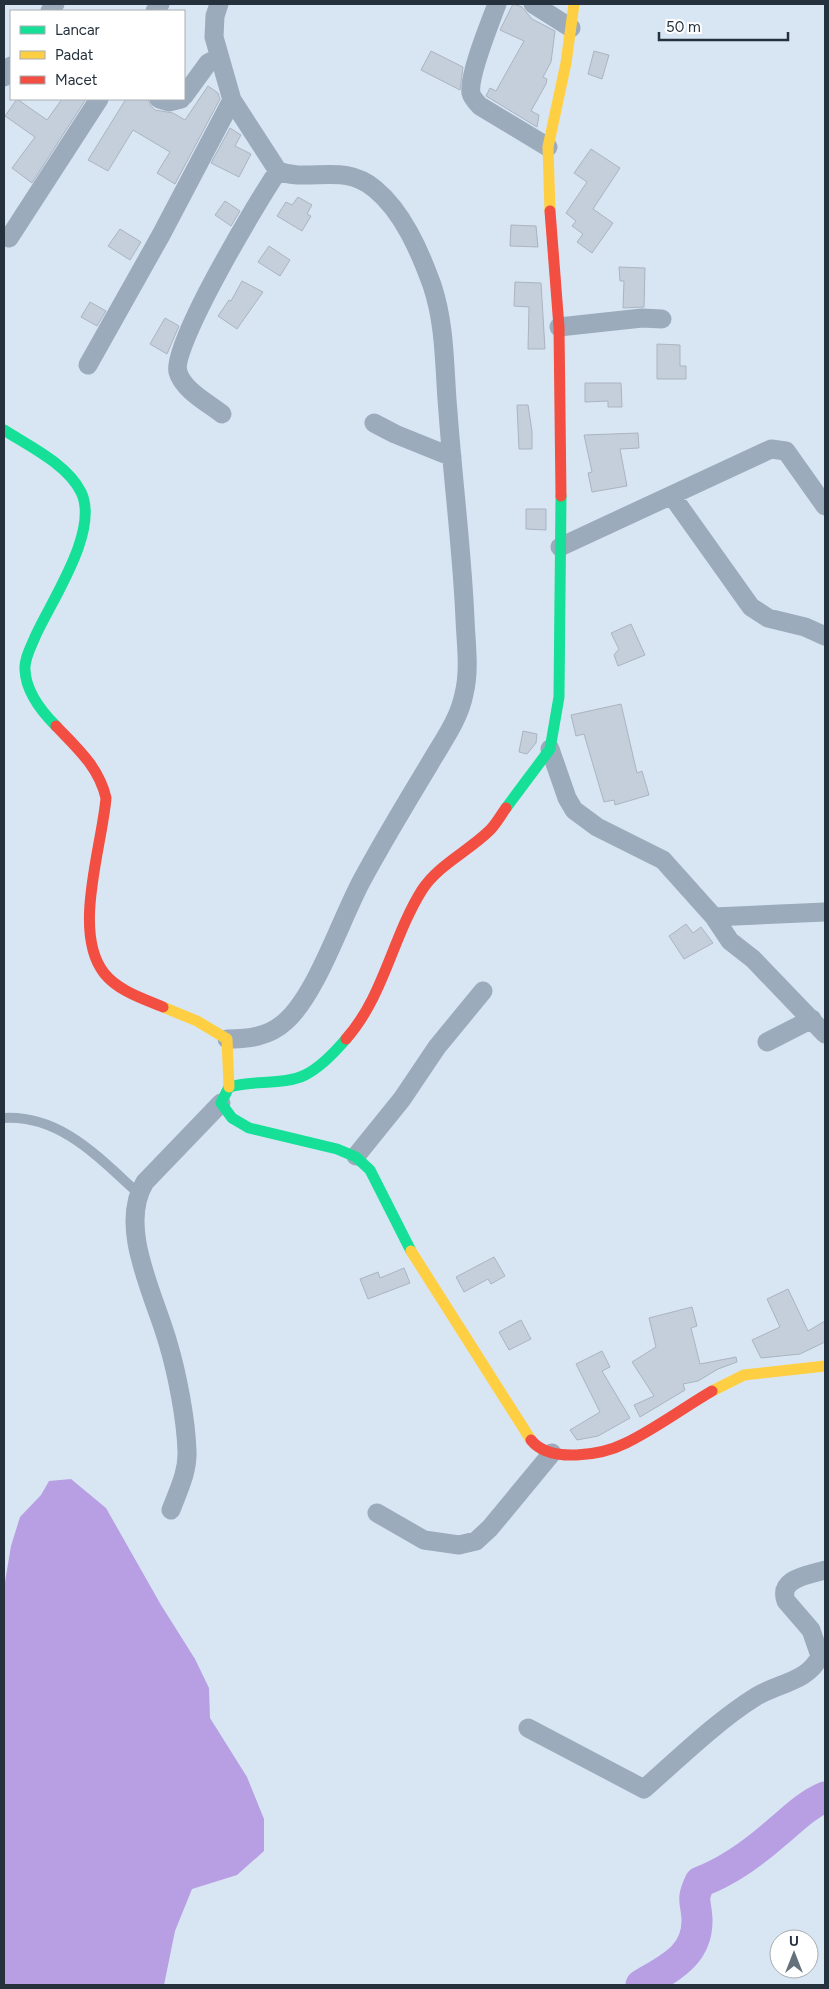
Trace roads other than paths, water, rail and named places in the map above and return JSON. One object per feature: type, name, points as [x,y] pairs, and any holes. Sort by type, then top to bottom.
[{"type":"street","points":[[4,430],[36,450],[67,475],[81,492],[86,508],[85,524],[76,550],[34,640],[24,670],[31,692],[41,711],[98,773],[106,796],[90,931],[95,958],[105,974],[135,995],[203,1023],[226,1039],[252,1039],[286,1022],[302,1002],[361,882],[457,718],[468,677],[463,570],[452,457],[445,349],[432,285],[406,228],[395,211],[381,195],[362,180],[337,174],[285,174],[278,172],[232,100],[218,57],[214,27],[219,4]]},
{"type":"street","points":[[497,4],[477,63],[470,91],[472,97],[480,106],[548,146]]},
{"type":"street","points":[[533,4],[571,28]]},
{"type":"street","points":[[172,1510],[186,1471],[188,1453],[185,1427],[169,1344],[136,1236],[134,1219],[138,1193],[145,1182],[225,1095],[243,1083],[287,1079],[305,1074],[335,1052],[354,1030],[374,999],[409,914],[423,889],[434,877],[491,829],[550,749],[559,697],[562,446],[559,327],[548,182],[548,146],[566,63],[574,4]]},
{"type":"street","points":[[185,95],[208,63],[218,57]]},
{"type":"street","points":[[9,238],[98,100]]},
{"type":"street","points":[[162,100],[169,102],[177,100]]},
{"type":"street","points":[[88,365],[161,235],[232,100]]},
{"type":"street","points":[[222,414],[186,386],[178,374],[177,366],[190,326],[278,172]]},
{"type":"street","points":[[559,327],[642,318],[662,319]]},
{"type":"street","points":[[374,423],[395,434],[452,457]]},
{"type":"street","points":[[560,547],[772,449],[781,448],[790,455],[825,506]]},
{"type":"street","points":[[672,496],[751,607],[768,618],[805,627],[825,636]]},
{"type":"street","points":[[550,749],[566,798],[574,810],[597,827],[663,860],[714,917],[730,941],[753,959],[825,1034]]},
{"type":"street","points":[[714,917],[825,912]]},
{"type":"street","points":[[356,1156],[402,1099],[437,1047],[483,991]]},
{"type":"street","points":[[767,1042],[812,1019]]},
{"type":"street","points":[[226,1039],[229,1050],[225,1095],[231,1118],[242,1124],[280,1137],[356,1156],[370,1170],[414,1256],[533,1442],[540,1449],[552,1453],[593,1453],[625,1444],[677,1414],[709,1392],[744,1375],[825,1366]]},
{"type":"street","points":[[377,1513],[424,1540],[459,1545],[476,1541],[490,1528],[552,1453]]},
{"type":"street","points":[[528,1728],[644,1789],[692,1746],[757,1696],[805,1674],[816,1664],[820,1656],[811,1630],[786,1601],[784,1595],[785,1588],[790,1581],[825,1570]]},
{"type":"lane","points":[[4,1118],[42,1121],[62,1129],[138,1193]]},
{"type":"waterway","points":[[641,1985],[680,1960],[693,1943],[697,1919],[695,1897],[700,1882],[721,1873],[740,1861],[805,1809],[825,1797]]}]
